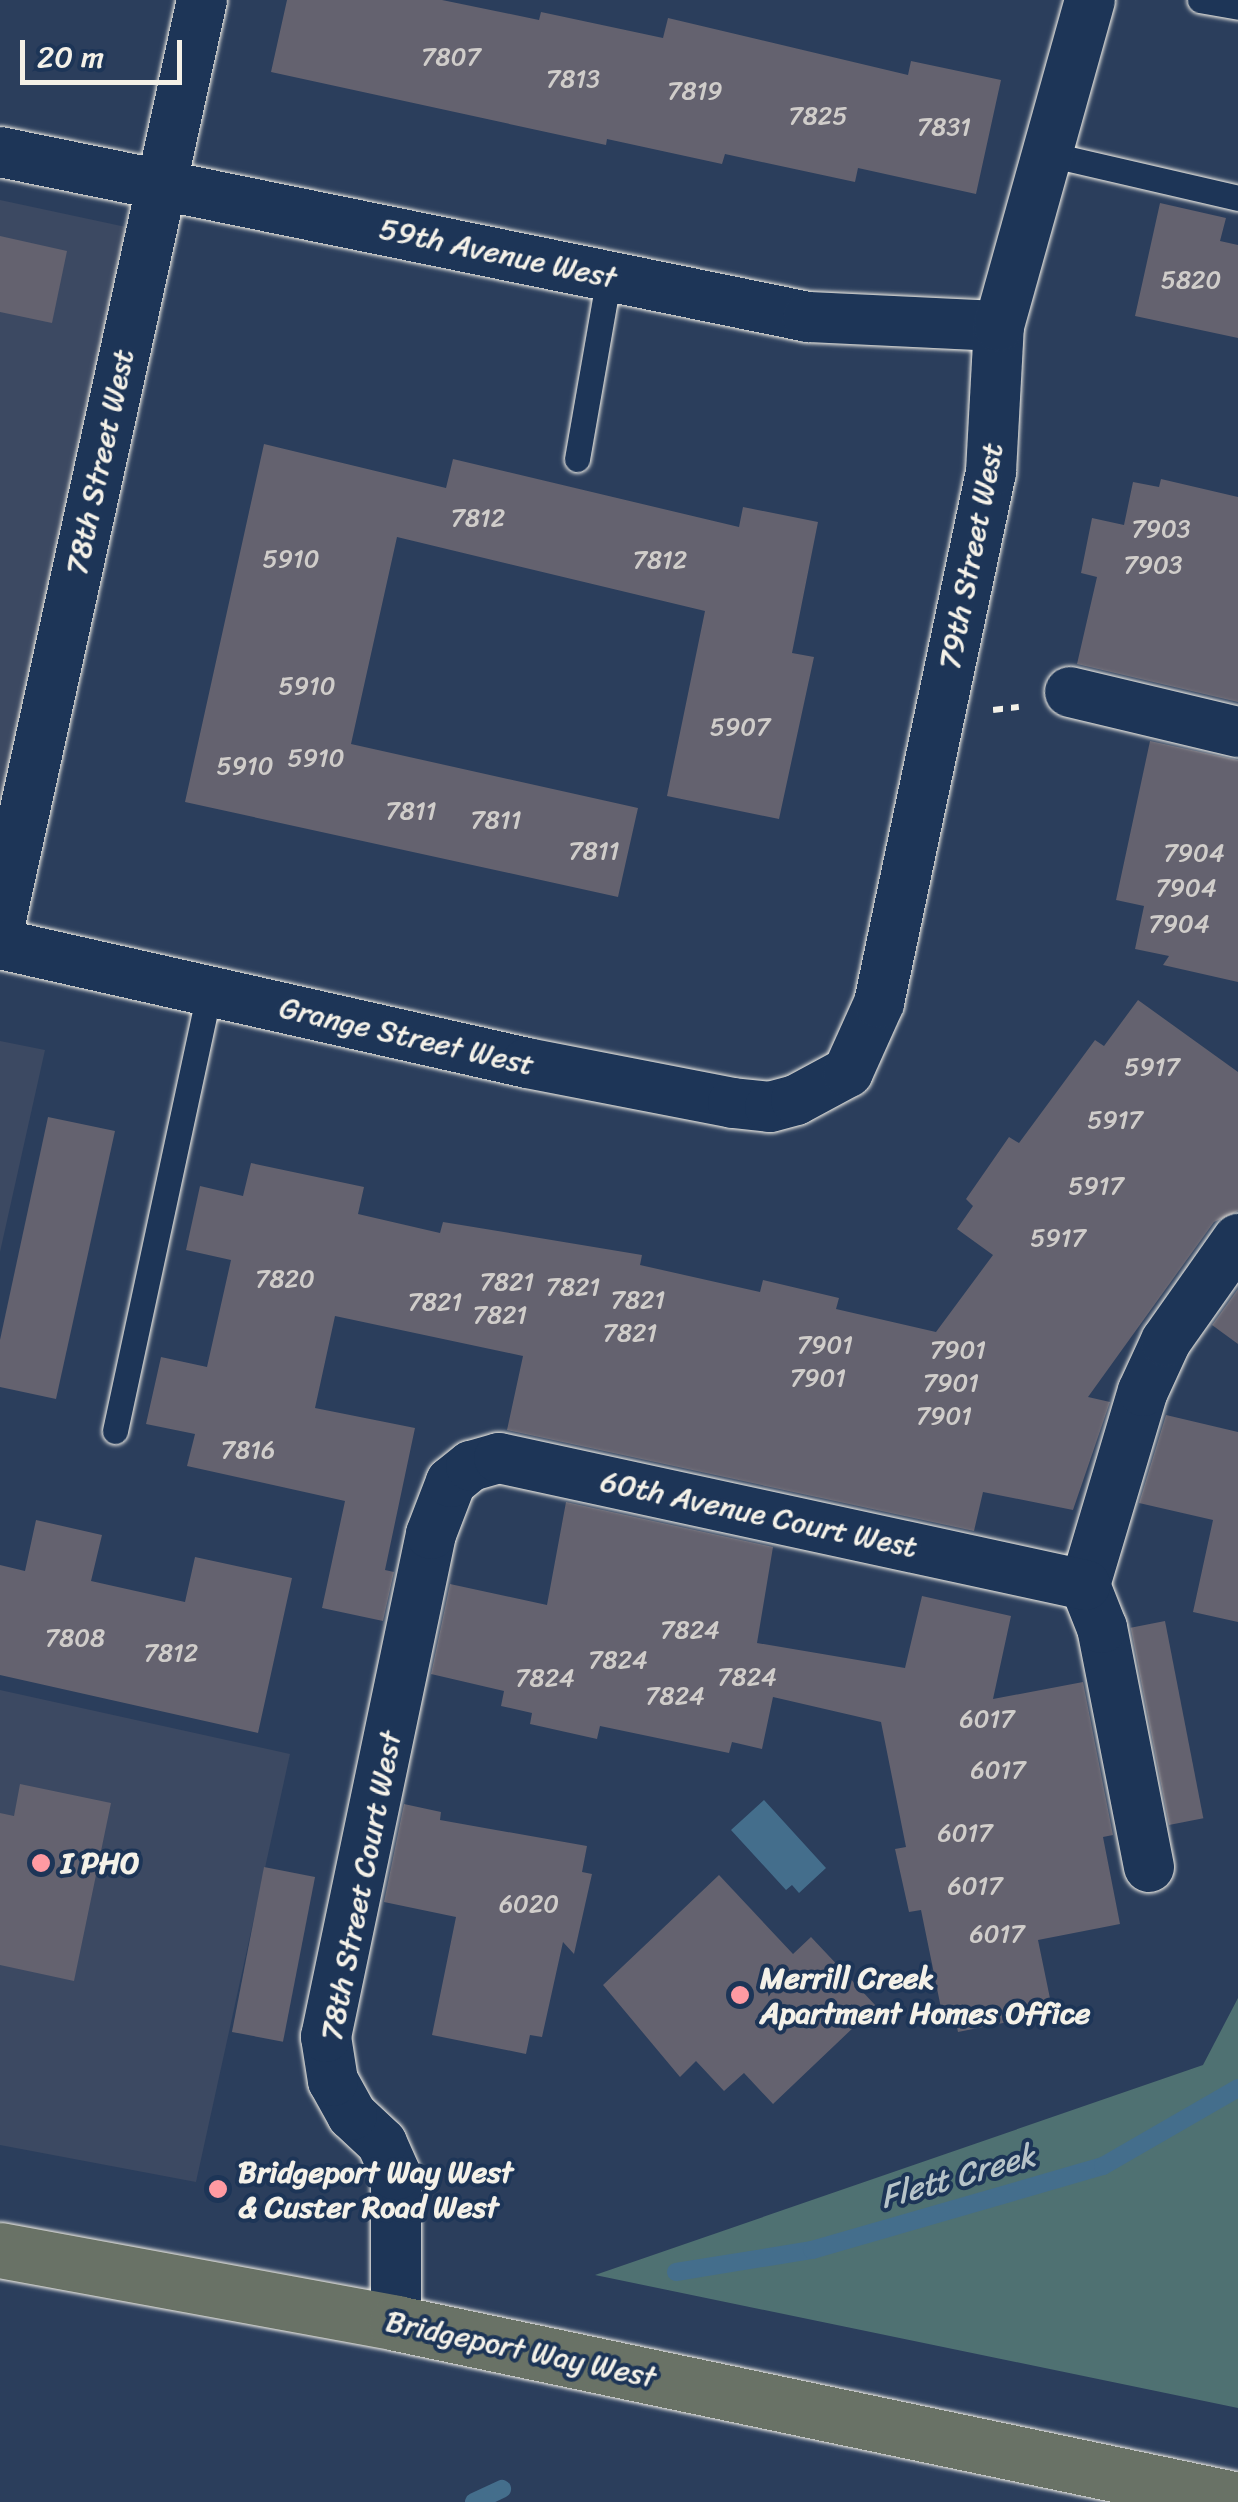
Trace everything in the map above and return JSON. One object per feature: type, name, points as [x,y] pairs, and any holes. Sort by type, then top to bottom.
[{"type":"main road","name":"Bridgeport Way West","points":[[0,2250],[396,2323],[1238,2500]]},
{"type":"street","name":"78th Street West","points":[[0,924],[202,0]]},
{"type":"street","name":"79th Street West","points":[[815,1091],[848,1072],[879,1003],[990,472],[999,326],[1052,154],[1090,0]]},
{"type":"street","name":"59th Avenue West","points":[[0,152],[808,317],[999,326]]},
{"type":"street","points":[[1070,692],[1238,732]]},
{"type":"street","name":"Grange Street West","points":[[0,944],[733,1103],[770,1107],[815,1091]]},
{"type":"street","points":[[1149,1867],[1102,1628],[1085,1585],[1143,1391],[1166,1341],[1238,1239]]},
{"type":"street","name":"60th Avenue Court West","points":[[445,1494],[471,1466],[499,1458],[1085,1585]]},
{"type":"street","name":"78th Street Court West","points":[[396,2323],[396,2174],[382,2144],[352,2115],[333,2081],[326,2037],[431,1534],[445,1494]]},
{"type":"lane","points":[[1200,0],[1238,7]]},
{"type":"lane","points":[[1052,154],[1238,198]]},
{"type":"lane","points":[[577,459],[609,276]]},
{"type":"lane","points":[[114,1432],[209,991]]},
{"type":"path","points":[[943,699],[1000,712],[1070,692]]},
{"type":"shaded area","points":[[0,200],[126,227],[0,816]]},
{"type":"shaded area","points":[[0,1041],[45,1050],[0,1252]]},
{"type":"shaded area","points":[[0,1690],[290,1754],[196,2182],[0,2145]]},
{"type":"shaded area","points":[[764,1800],[826,1868],[799,1893],[792,1885],[786,1890],[731,1830]]},
{"type":"green space","points":[[1238,1998],[1238,2408],[595,2275],[1203,2065]]},
{"type":"building","points":[[287,0],[442,0],[539,20],[541,12],[663,38],[668,18],[908,75],[911,61],[1001,80],[976,194],[858,168],[855,182],[725,154],[722,164],[607,139],[606,145],[271,72]]},
{"type":"building","points":[[1160,203],[1226,218],[1220,241],[1238,245],[1238,338],[1135,316]]},
{"type":"building","points":[[0,236],[67,251],[52,323],[0,312]]},
{"type":"building","points":[[264,444],[446,488],[453,459],[739,527],[743,507],[818,522],[792,653],[814,657],[779,819],[667,796],[705,611],[397,537],[351,744],[638,808],[618,897],[185,802]]},
{"type":"building","points":[[1161,479],[1238,497],[1238,702],[1077,664],[1097,577],[1081,573],[1092,518],[1124,525],[1133,482],[1159,487]]},
{"type":"building","points":[[1150,741],[1238,760],[1238,982],[1163,965],[1169,956],[1135,949],[1144,906],[1116,900]]},
{"type":"building","points":[[1138,1000],[1238,1072],[1238,1211],[1214,1222],[1088,1397],[1110,1402],[1073,1510],[983,1492],[974,1531],[507,1430],[523,1356],[335,1316],[315,1408],[415,1428],[385,1570],[394,1572],[383,1621],[322,1608],[345,1501],[187,1466],[195,1434],[146,1424],[161,1357],[207,1367],[231,1260],[186,1250],[200,1186],[243,1196],[251,1163],[364,1187],[358,1214],[440,1233],[443,1222],[642,1255],[640,1265],[760,1292],[763,1280],[839,1298],[836,1309],[936,1332],[993,1255],[957,1229],[973,1206],[966,1199],[1009,1137],[1019,1143],[1095,1040],[1104,1046]]},
{"type":"building","points":[[48,1117],[115,1131],[56,1399],[0,1387],[0,1340]]},
{"type":"building","points":[[1238,1289],[1238,1344],[1212,1325]]},
{"type":"building","points":[[1166,1415],[1238,1432],[1238,1622],[1193,1612],[1213,1520],[1139,1503]]},
{"type":"building","points":[[566,1502],[773,1547],[757,1643],[905,1668],[922,1596],[1011,1616],[993,1699],[1083,1682],[1113,1835],[1103,1837],[1120,1924],[1038,1940],[1053,2013],[958,2032],[953,2010],[942,2013],[921,1910],[909,1912],[895,1849],[906,1847],[881,1722],[773,1697],[762,1749],[732,1742],[729,1753],[600,1726],[597,1739],[530,1724],[532,1713],[501,1706],[504,1691],[431,1674],[450,1584],[547,1605]]},
{"type":"building","points":[[36,1520],[102,1535],[91,1581],[185,1602],[195,1557],[292,1578],[258,1733],[0,1675],[0,1565],[25,1571]]},
{"type":"building","points":[[1165,1621],[1203,1818],[1169,1825],[1131,1628]]},
{"type":"building","points":[[20,1784],[111,1803],[74,1981],[0,1965],[0,1813],[14,1816]]},
{"type":"building","points":[[404,1804],[441,1812],[440,1820],[587,1846],[582,1872],[592,1874],[574,1954],[563,1942],[542,2037],[530,2035],[526,2054],[432,2035],[456,1917],[384,1902]]},
{"type":"building","points":[[264,1867],[315,1877],[283,2042],[232,2032]]},
{"type":"building","name":"Merrill Creek Apartment Homes Office","points":[[719,1875],[793,1954],[811,1937],[876,2006],[773,2104],[744,2073],[724,2091],[696,2061],[680,2077],[603,1985]]},
{"type":"waterway","name":"Flett Creek","points":[[676,2272],[812,2250],[1103,2166],[1238,2088]]},
{"type":"waterway","name":"Flett Creek","points":[[474,2502],[502,2489]]},
{"type":"place","name":"I PHO","points":[[41,1863]]},
{"type":"place","name":"Merrill Creek Apartment Homes Office","points":[[740,1995]]},
{"type":"place","name":"Bridgeport Way West & Custer Road West","points":[[218,2189]]}]
